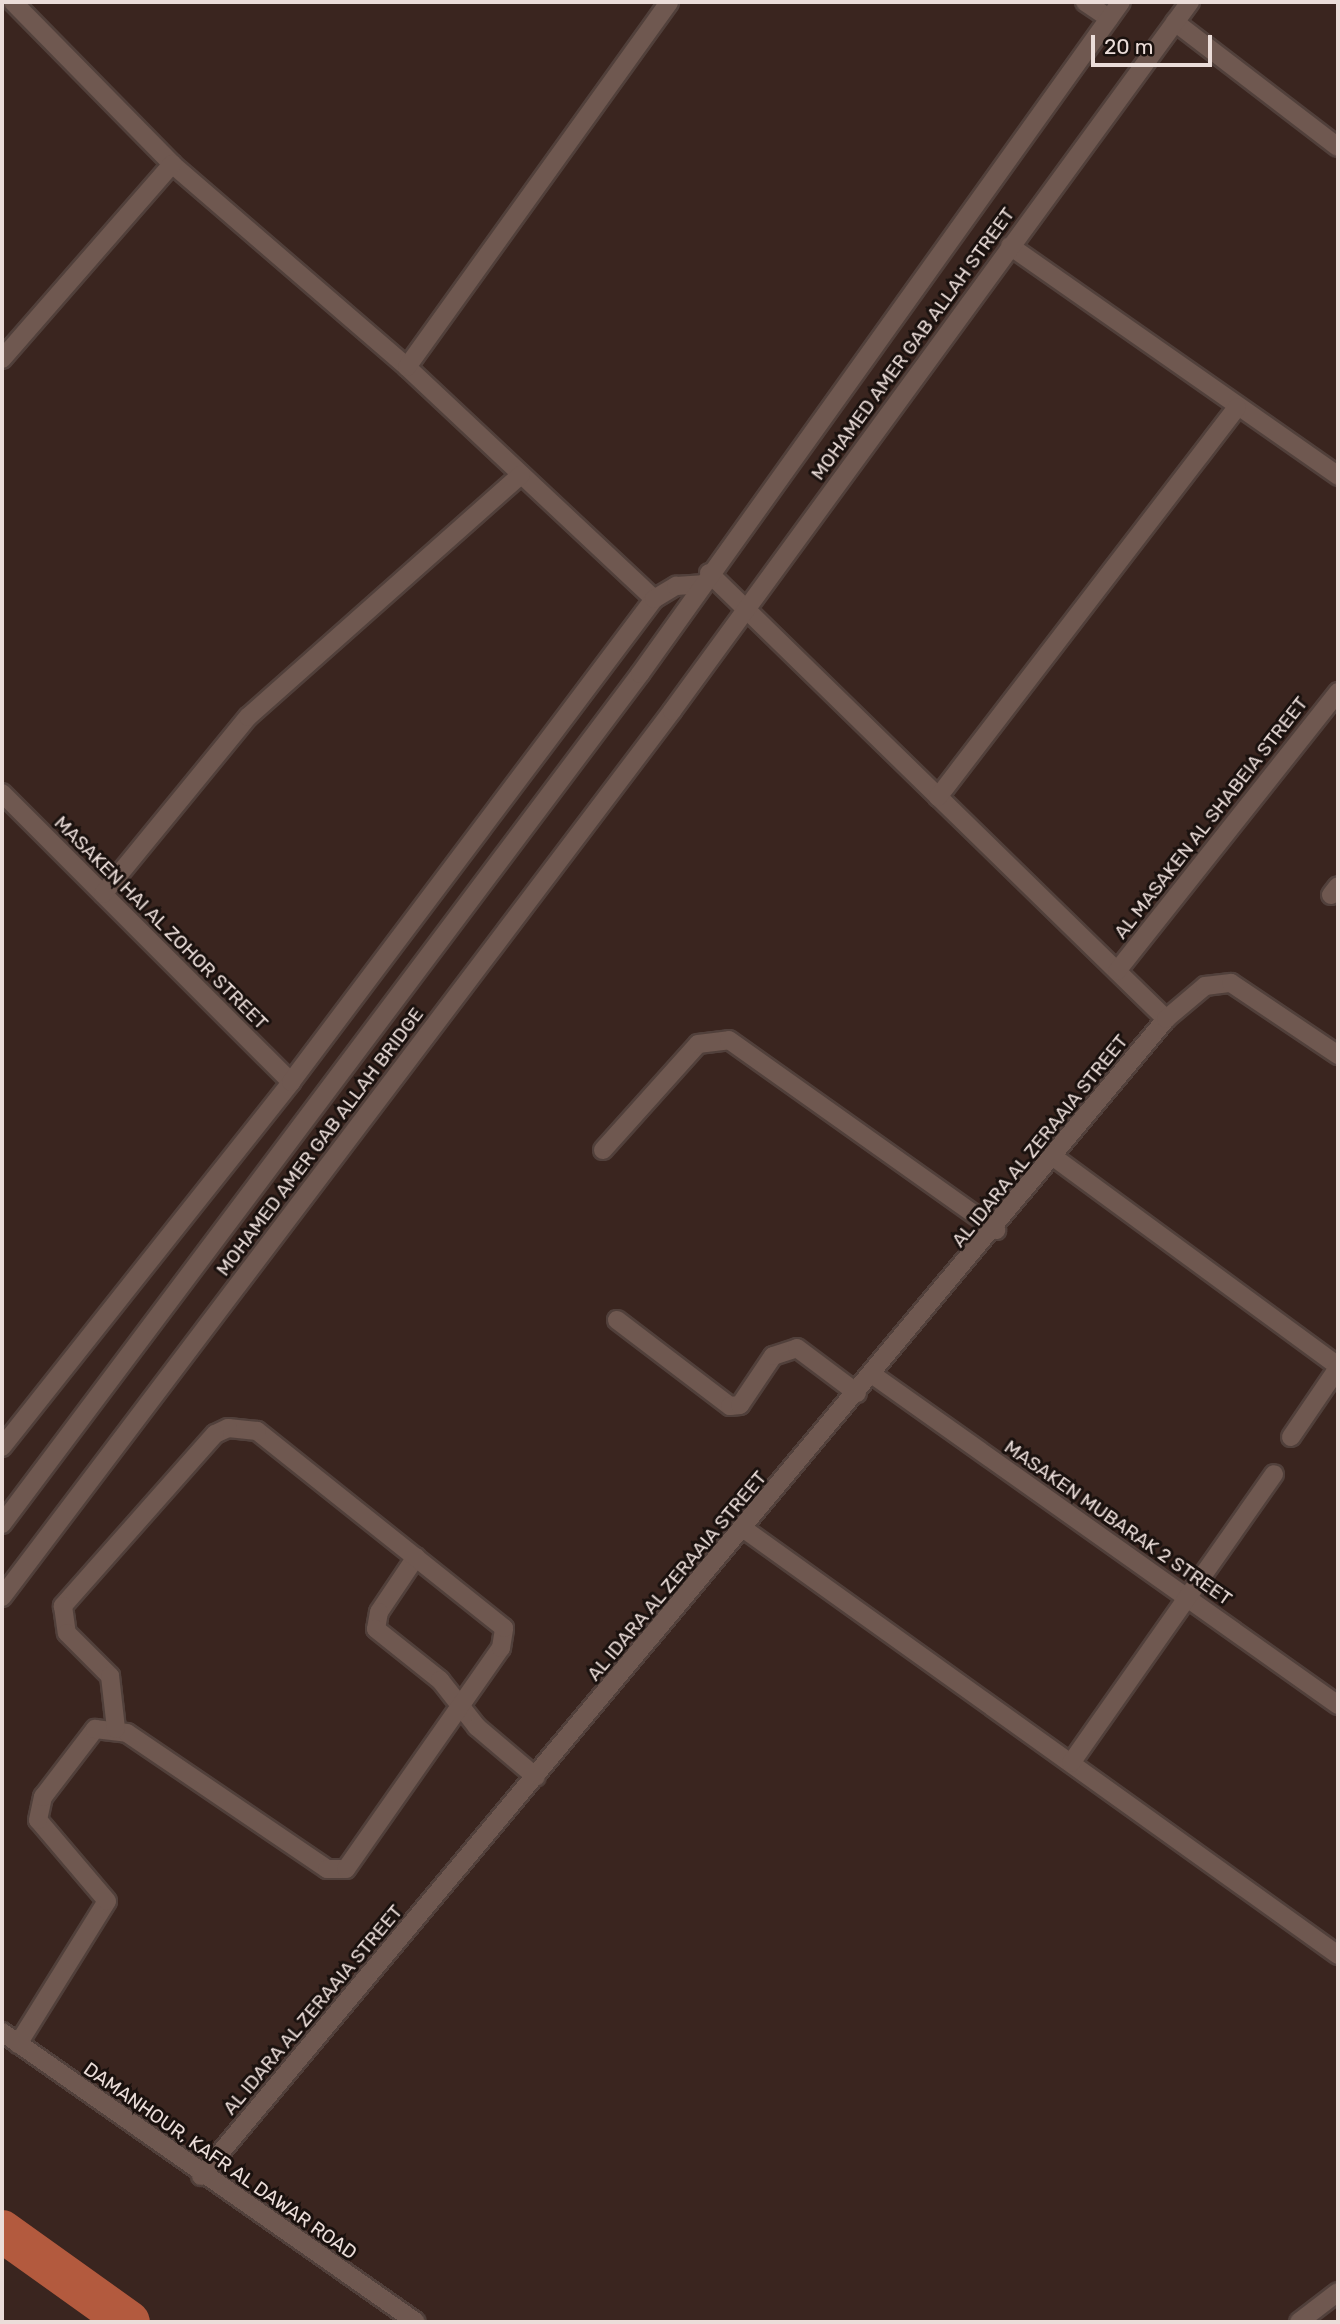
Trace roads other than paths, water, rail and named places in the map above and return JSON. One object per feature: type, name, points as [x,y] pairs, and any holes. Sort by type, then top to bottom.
[{"type":"street","points":[[2,6],[6,2]]},
{"type":"street","points":[[13,2],[172,164],[408,367],[654,600]]},
{"type":"street","points":[[408,367],[669,2]]},
{"type":"street","points":[[1085,2],[1109,18]]},
{"type":"street","name":"MOHAMED AMER GAB ALLAH STREET","points":[[640,674],[706,578],[1121,2]]},
{"type":"street","name":"MOHAMED AMER GAB ALLAH STREET","points":[[672,711],[1190,2]]},
{"type":"street","points":[[1175,22],[1338,147]]},
{"type":"street","points":[[2,359],[172,164]]},
{"type":"street","points":[[1010,246],[1338,477]]},
{"type":"street","points":[[938,797],[1237,407]]},
{"type":"street","points":[[103,894],[248,717],[521,475]]},
{"type":"street","points":[[2,1447],[291,1082],[654,600],[676,586],[706,578],[746,610],[1167,1019]]},
{"type":"street","name":"MOHAMED AMER GAB ALLAH BRIDGE","points":[[2,1524],[640,674]]},
{"type":"street","name":"AL MASAKEN AL SHABEIA STREET","points":[[1117,971],[1338,692]]},
{"type":"street","name":"MOHAMED AMER GAB ALLAH BRIDGE","points":[[2,1597],[672,711]]},
{"type":"street","name":"MASAKEN HAI AL ZOHOR STREET","points":[[2,793],[291,1082]]},
{"type":"street","name":"AL IDARA AL ZERAAIA STREET","points":[[201,2176],[996,1230],[1167,1019],[1184,1002],[1206,986],[1231,983],[1338,1055]]},
{"type":"street","points":[[603,1150],[698,1044],[729,1040],[996,1230]]},
{"type":"street","points":[[1055,1158],[1338,1367],[1291,1437]]},
{"type":"street","points":[[617,1320],[730,1406],[740,1405],[773,1356],[797,1348],[857,1394]]},
{"type":"street","name":"MASAKEN MUBARAK 2 STREET","points":[[873,1375],[1338,1705]]},
{"type":"street","points":[[18,2044],[107,1901],[43,1833],[43,1797],[95,1729],[117,1729],[336,1871],[354,1863],[457,1702],[501,1648],[504,1628],[257,1432],[241,1427],[215,1434],[64,1606],[67,1633],[110,1676],[117,1729]]},
{"type":"street","points":[[1071,1763],[1274,1474]]},
{"type":"street","points":[[744,1529],[1338,1955]]},
{"type":"street","points":[[416,1557],[379,1612],[376,1629],[536,1777]]},
{"type":"street","name":"DAMANHOUR, KAFR AL DAWAR ROAD","points":[[2,2032],[201,2176],[416,2322]]},
{"type":"street","points":[[1299,2322],[1338,2292]]},
{"type":"waterway","points":[[2,2231],[129,2322]]}]
